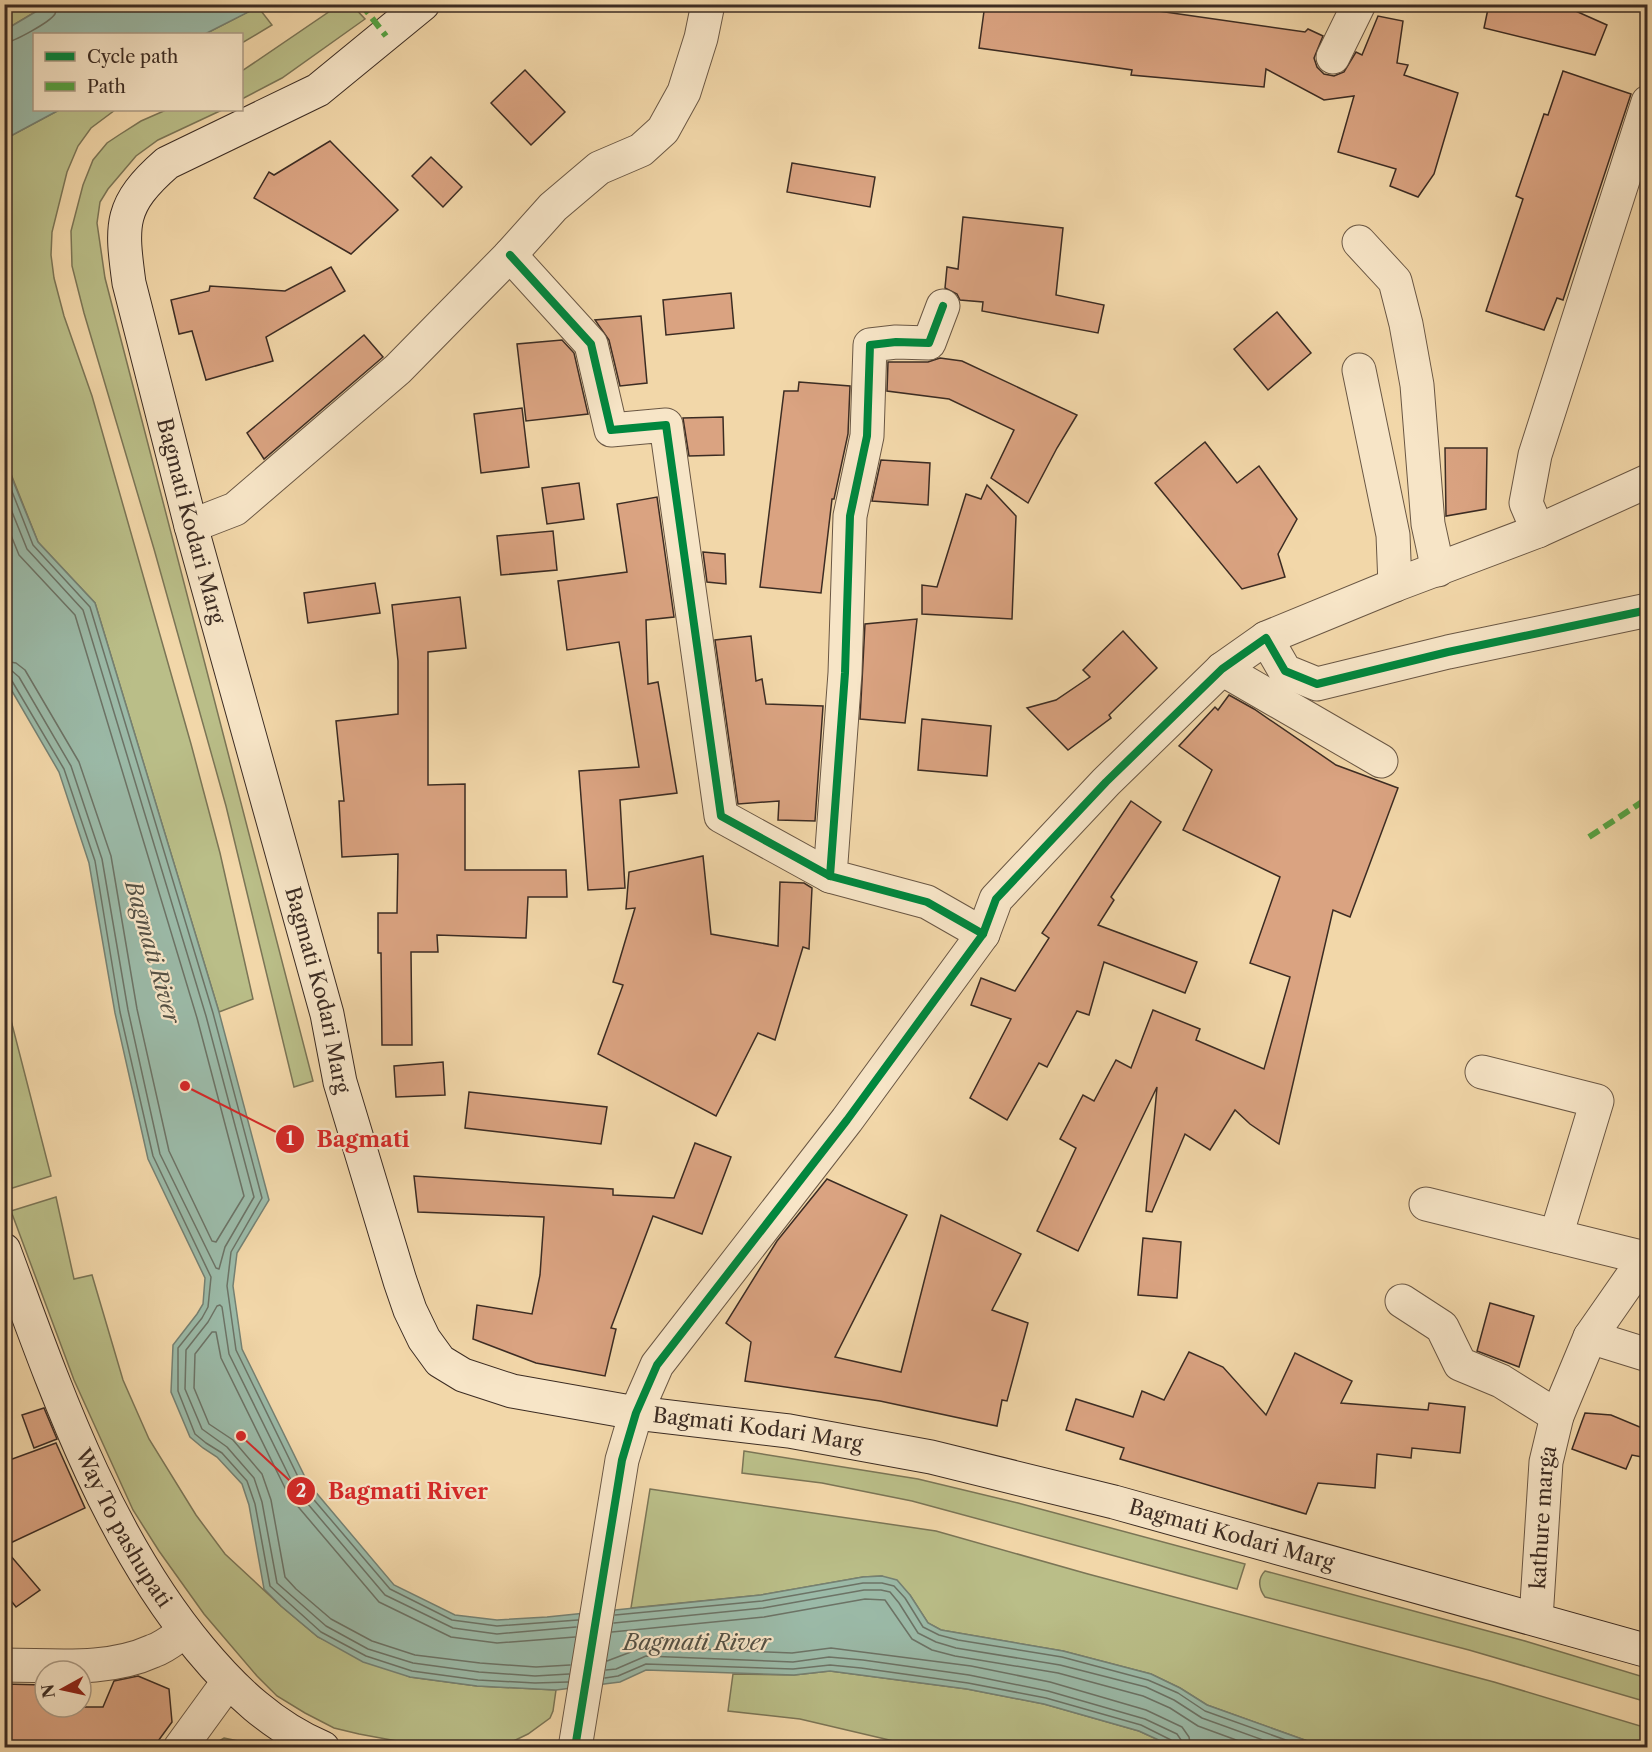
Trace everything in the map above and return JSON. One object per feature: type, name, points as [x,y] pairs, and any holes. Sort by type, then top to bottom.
[{"type":"street","name":"Bagmati Kodari Marg","points":[[423,4],[318,90],[167,163],[149,178],[126,215],[124,244],[129,283],[192,526],[327,1014],[340,1082],[410,1310],[424,1339],[441,1361],[463,1375],[512,1390],[636,1413],[789,1431],[930,1457],[1114,1502],[1647,1651]]},
{"type":"street","points":[[192,526],[235,509],[398,369],[510,255],[553,207],[599,168],[641,150],[663,130],[684,92],[701,38],[708,4]]},
{"type":"street","points":[[1332,57],[1359,4]]},
{"type":"street","points":[[1538,531],[1526,503],[1535,455],[1647,102]]},
{"type":"street","points":[[1359,242],[1395,281],[1406,324],[1417,385],[1428,524],[1438,570]]},
{"type":"street","points":[[510,255],[591,344],[611,430],[666,425],[721,816],[830,876],[927,902],[983,934]]},
{"type":"street","points":[[830,876],[845,673],[850,516],[867,436],[870,345],[896,342],[930,343],[943,306]]},
{"type":"street","points":[[1359,370],[1393,535],[1395,585]]},
{"type":"street","points":[[577,1733],[622,1460],[636,1413],[657,1365],[847,1120],[983,934],[996,899],[1106,782],[1222,669],[1266,638],[1395,585],[1538,531],[1647,480]]},
{"type":"street","points":[[1266,638],[1285,671],[1317,684],[1448,652],[1647,610]]},
{"type":"street","points":[[1222,669],[1381,761]]},
{"type":"street","points":[[1426,1204],[1556,1236],[1597,1101],[1482,1072]]},
{"type":"street","name":"kathure marga","points":[[1536,1619],[1546,1462],[1557,1416],[1590,1337],[1645,1258],[1556,1236]]},
{"type":"street","name":"Way To pashupati","points":[[4,1250],[39,1345],[100,1491],[140,1566],[185,1632],[228,1682],[266,1715],[323,1748]]},
{"type":"street","name":"kathure marga","points":[[1402,1301],[1442,1327],[1460,1364],[1501,1381],[1557,1416]]},
{"type":"street","points":[[1590,1337],[1647,1355]]},
{"type":"street","points":[[4,1665],[85,1666],[120,1662],[154,1651],[185,1632]]},
{"type":"street","points":[[180,1748],[228,1682]]},
{"type":"green space","points":[[5,5],[47,5],[5,30]]},
{"type":"green space","points":[[339,5],[352,5],[365,19],[282,78],[243,98],[243,70]]},
{"type":"green space","points":[[258,7],[272,25],[243,42],[243,33],[207,33]]},
{"type":"green space","points":[[57,111],[114,111],[91,128],[78,146],[67,172],[52,232],[51,255],[54,278],[64,316],[92,396],[191,744],[220,853],[253,999],[219,1012],[95,603],[38,542],[5,459],[5,139]]},
{"type":"green space","points":[[164,111],[220,111],[158,140],[136,156],[100,202],[97,223],[105,278],[313,1081],[294,1087],[226,806],[72,266],[71,231],[83,185],[93,160],[107,143],[141,121]]},
{"type":"green space","points":[[4,993],[51,1176],[6,1190],[4,1184]]},
{"type":"green space","points":[[56,1197],[74,1279],[92,1275],[123,1380],[149,1439],[196,1515],[225,1554],[318,1637],[410,1677],[477,1686],[556,1690],[550,1718],[528,1734],[501,1747],[429,1747],[334,1728],[277,1696],[257,1676],[204,1614],[133,1510],[74,1380],[11,1211]]},
{"type":"green space","points":[[744,1451],[918,1479],[1018,1503],[1245,1564],[1237,1589],[912,1501],[822,1483],[742,1473]]},
{"type":"green space","points":[[650,1489],[936,1531],[1088,1574],[1494,1682],[1647,1728],[1647,1747],[1350,1748],[1313,1743],[1207,1705],[1151,1674],[1063,1651],[941,1630],[928,1623],[910,1595],[882,1576],[863,1577],[761,1595],[631,1608]]},
{"type":"green space","points":[[1265,1571],[1525,1641],[1647,1678],[1647,1702],[1469,1650],[1265,1597],[1260,1584]]},
{"type":"green space","points":[[830,1671],[967,1689],[1044,1704],[1139,1731],[1174,1747],[919,1747],[800,1719],[728,1711],[733,1674],[794,1675]]},
{"type":"green space","points":[[224,1738],[238,1741],[251,1747],[209,1747]]},
{"type":"water","points":[[47,5],[258,5],[258,7],[207,33],[33,33],[33,111],[57,111],[5,139],[5,30]]},
{"type":"water","points":[[4,459],[38,542],[95,603],[219,1012],[269,1200],[237,1253],[233,1286],[242,1349],[308,1483],[394,1585],[455,1615],[497,1620],[761,1595],[863,1577],[882,1576],[897,1580],[928,1623],[941,1630],[1063,1651],[1151,1674],[1207,1705],[1313,1743],[1350,1747],[1174,1747],[1139,1731],[1044,1704],[967,1689],[830,1671],[794,1675],[646,1670],[620,1682],[556,1690],[477,1686],[410,1677],[363,1662],[318,1637],[281,1606],[264,1589],[249,1505],[242,1484],[217,1457],[190,1437],[171,1392],[173,1345],[203,1304],[205,1278],[148,1159],[115,1013],[89,863],[59,772],[5,679]]},
{"type":"building","points":[[985,4],[1109,4],[1305,32],[1308,29],[1323,36],[1314,58],[1317,67],[1324,74],[1334,76],[1344,72],[1356,52],[1362,55],[1378,16],[1403,21],[1397,63],[1408,65],[1404,75],[1458,93],[1434,174],[1418,197],[1390,186],[1396,169],[1338,152],[1354,96],[1324,100],[1266,69],[1264,87],[1131,75],[1132,70],[979,48]]},
{"type":"building","points":[[1489,4],[1560,4],[1607,25],[1595,55],[1484,28]]},
{"type":"building","points":[[525,70],[565,112],[531,145],[491,103]]},
{"type":"building","points":[[1563,71],[1631,94],[1563,300],[1557,298],[1544,330],[1486,311],[1523,199],[1516,196],[1544,114],[1548,115]]},
{"type":"building","points":[[330,141],[398,210],[351,254],[254,198],[269,172],[274,175]]},
{"type":"building","points":[[431,157],[462,187],[443,207],[412,176]]},
{"type":"building","points":[[792,163],[875,177],[870,207],[787,192]]},
{"type":"building","points":[[963,217],[1063,228],[1056,295],[1104,305],[1098,333],[982,311],[983,302],[960,300],[957,294],[945,288],[947,267],[958,269]]},
{"type":"building","points":[[331,267],[345,291],[266,337],[273,361],[206,380],[192,331],[179,334],[171,300],[209,291],[210,286],[285,291]]},
{"type":"building","points":[[731,293],[734,328],[666,335],[663,300]]},
{"type":"building","points":[[1277,312],[1311,353],[1268,390],[1234,349]]},
{"type":"building","points":[[641,316],[647,383],[620,386],[609,340],[595,320]]},
{"type":"building","points":[[364,335],[383,357],[264,459],[247,433]]},
{"type":"building","points":[[562,340],[574,353],[588,414],[526,421],[517,344]]},
{"type":"building","points":[[940,358],[962,361],[1077,415],[1028,503],[991,478],[1014,430],[949,399],[887,391],[888,362],[928,362]]},
{"type":"building","points":[[799,382],[850,386],[848,434],[834,499],[832,499],[821,593],[760,587],[784,391],[798,391]]},
{"type":"building","points":[[522,408],[529,467],[481,473],[474,414]]},
{"type":"building","points":[[723,417],[724,455],[689,456],[683,418]]},
{"type":"building","points":[[1205,442],[1237,483],[1259,466],[1297,519],[1278,554],[1285,577],[1242,589],[1155,483]]},
{"type":"building","points":[[1445,448],[1487,448],[1486,509],[1446,516]]},
{"type":"building","points":[[881,460],[930,463],[928,505],[872,501]]},
{"type":"building","points":[[579,483],[584,519],[547,524],[542,488]]},
{"type":"building","points":[[987,485],[1016,516],[1012,619],[922,614],[922,585],[937,587],[966,494],[981,499]]},
{"type":"building","points":[[657,497],[674,617],[646,620],[648,684],[658,682],[677,793],[620,800],[625,888],[588,890],[579,771],[639,767],[619,642],[567,650],[558,581],[627,572],[617,504]]},
{"type":"building","points":[[553,531],[557,570],[501,575],[497,536]]},
{"type":"building","points":[[703,552],[725,554],[726,584],[707,582]]},
{"type":"building","points":[[375,583],[380,613],[308,623],[304,593]]},
{"type":"building","points":[[460,597],[466,648],[428,652],[428,785],[465,784],[465,870],[566,870],[567,897],[528,897],[526,938],[437,935],[438,952],[411,952],[412,1045],[382,1045],[378,913],[397,913],[398,854],[342,857],[339,801],[344,801],[336,721],[398,714],[398,661],[392,605]]},
{"type":"building","points":[[917,619],[905,723],[860,719],[865,624]]},
{"type":"building","points":[[1123,631],[1157,668],[1109,715],[1111,718],[1068,750],[1027,708],[1056,700],[1090,677],[1083,670]]},
{"type":"building","points":[[751,636],[756,681],[762,679],[766,704],[823,706],[815,821],[778,820],[779,801],[738,804],[715,640]]},
{"type":"building","points":[[1229,695],[1254,709],[1336,765],[1398,788],[1350,917],[1333,910],[1279,1144],[1250,1124],[1235,1110],[1210,1150],[1185,1134],[1152,1212],[1146,1211],[1157,1087],[1078,1251],[1037,1231],[1076,1148],[1060,1139],[1083,1095],[1094,1101],[1116,1060],[1131,1068],[1153,1010],[1200,1029],[1196,1040],[1264,1069],[1290,977],[1250,963],[1280,877],[1183,830],[1212,770],[1179,746],[1215,707],[1218,710]]},
{"type":"building","points":[[922,719],[991,726],[987,776],[918,770]]},
{"type":"building","points":[[1131,801],[1161,822],[1111,897],[1114,900],[1098,925],[1197,962],[1185,993],[1104,962],[1089,1015],[1077,1011],[1047,1067],[1039,1063],[1007,1120],[970,1098],[1011,1019],[971,1005],[981,978],[1015,991],[1049,938],[1042,933]]},
{"type":"building","points":[[703,856],[711,934],[778,946],[780,882],[804,883],[812,888],[809,949],[803,947],[775,1040],[758,1033],[716,1116],[598,1054],[623,985],[613,982],[635,908],[626,909],[629,872]]},
{"type":"building","points":[[443,1062],[445,1095],[396,1097],[394,1066]]},
{"type":"building","points":[[469,1092],[607,1107],[601,1144],[465,1128]]},
{"type":"building","points":[[695,1143],[731,1157],[702,1234],[653,1216],[611,1328],[616,1329],[605,1376],[536,1363],[473,1339],[477,1305],[532,1314],[540,1275],[544,1217],[418,1212],[414,1176],[613,1189],[613,1195],[674,1198]]},
{"type":"building","points":[[827,1179],[907,1215],[835,1357],[901,1372],[941,1215],[1021,1254],[992,1310],[1028,1323],[1007,1401],[1002,1400],[997,1426],[880,1401],[745,1381],[751,1342],[726,1323],[777,1241]]},
{"type":"building","points":[[1143,1238],[1181,1242],[1177,1298],[1138,1295]]},
{"type":"building","points":[[1490,1303],[1534,1316],[1519,1367],[1477,1351]]},
{"type":"building","points":[[1189,1352],[1223,1367],[1266,1415],[1295,1353],[1352,1381],[1341,1403],[1428,1410],[1429,1403],[1465,1407],[1460,1453],[1412,1448],[1411,1458],[1377,1454],[1375,1488],[1318,1483],[1306,1514],[1120,1459],[1124,1448],[1066,1430],[1076,1399],[1133,1417],[1142,1391],[1164,1400]]},
{"type":"building","points":[[44,1408],[57,1439],[34,1448],[22,1415]]},
{"type":"building","points":[[1585,1413],[1611,1415],[1647,1430],[1647,1458],[1632,1455],[1626,1469],[1572,1449]]},
{"type":"building","points":[[56,1443],[85,1508],[4,1546],[4,1462]]},
{"type":"building","points":[[4,1548],[40,1590],[16,1607],[4,1592]]},
{"type":"building","points":[[138,1676],[169,1689],[172,1722],[153,1748],[4,1748],[4,1684],[33,1685],[33,1719],[93,1719],[93,1707],[103,1707],[114,1681]]},
{"type":"marked path","points":[[361,4],[386,36]]},
{"type":"marked path","points":[[1589,837],[1648,798]]},
{"type":"cycle path","points":[[510,255],[591,344],[611,430],[666,425],[721,816],[830,876]]},
{"type":"cycle path","points":[[943,306],[929,343],[896,342],[870,345],[867,436],[850,516],[845,673],[830,876],[927,902],[983,934]]},
{"type":"cycle path","points":[[575,1748],[622,1460],[636,1413],[657,1365],[847,1120],[983,934],[996,899],[1106,782],[1222,669],[1266,638],[1285,671],[1317,684],[1448,652],[1648,610]]},
{"type":"place","name":"Bagmati","points":[[185,1086]]},
{"type":"place","name":"Bagmati River","points":[[241,1436]]}]
